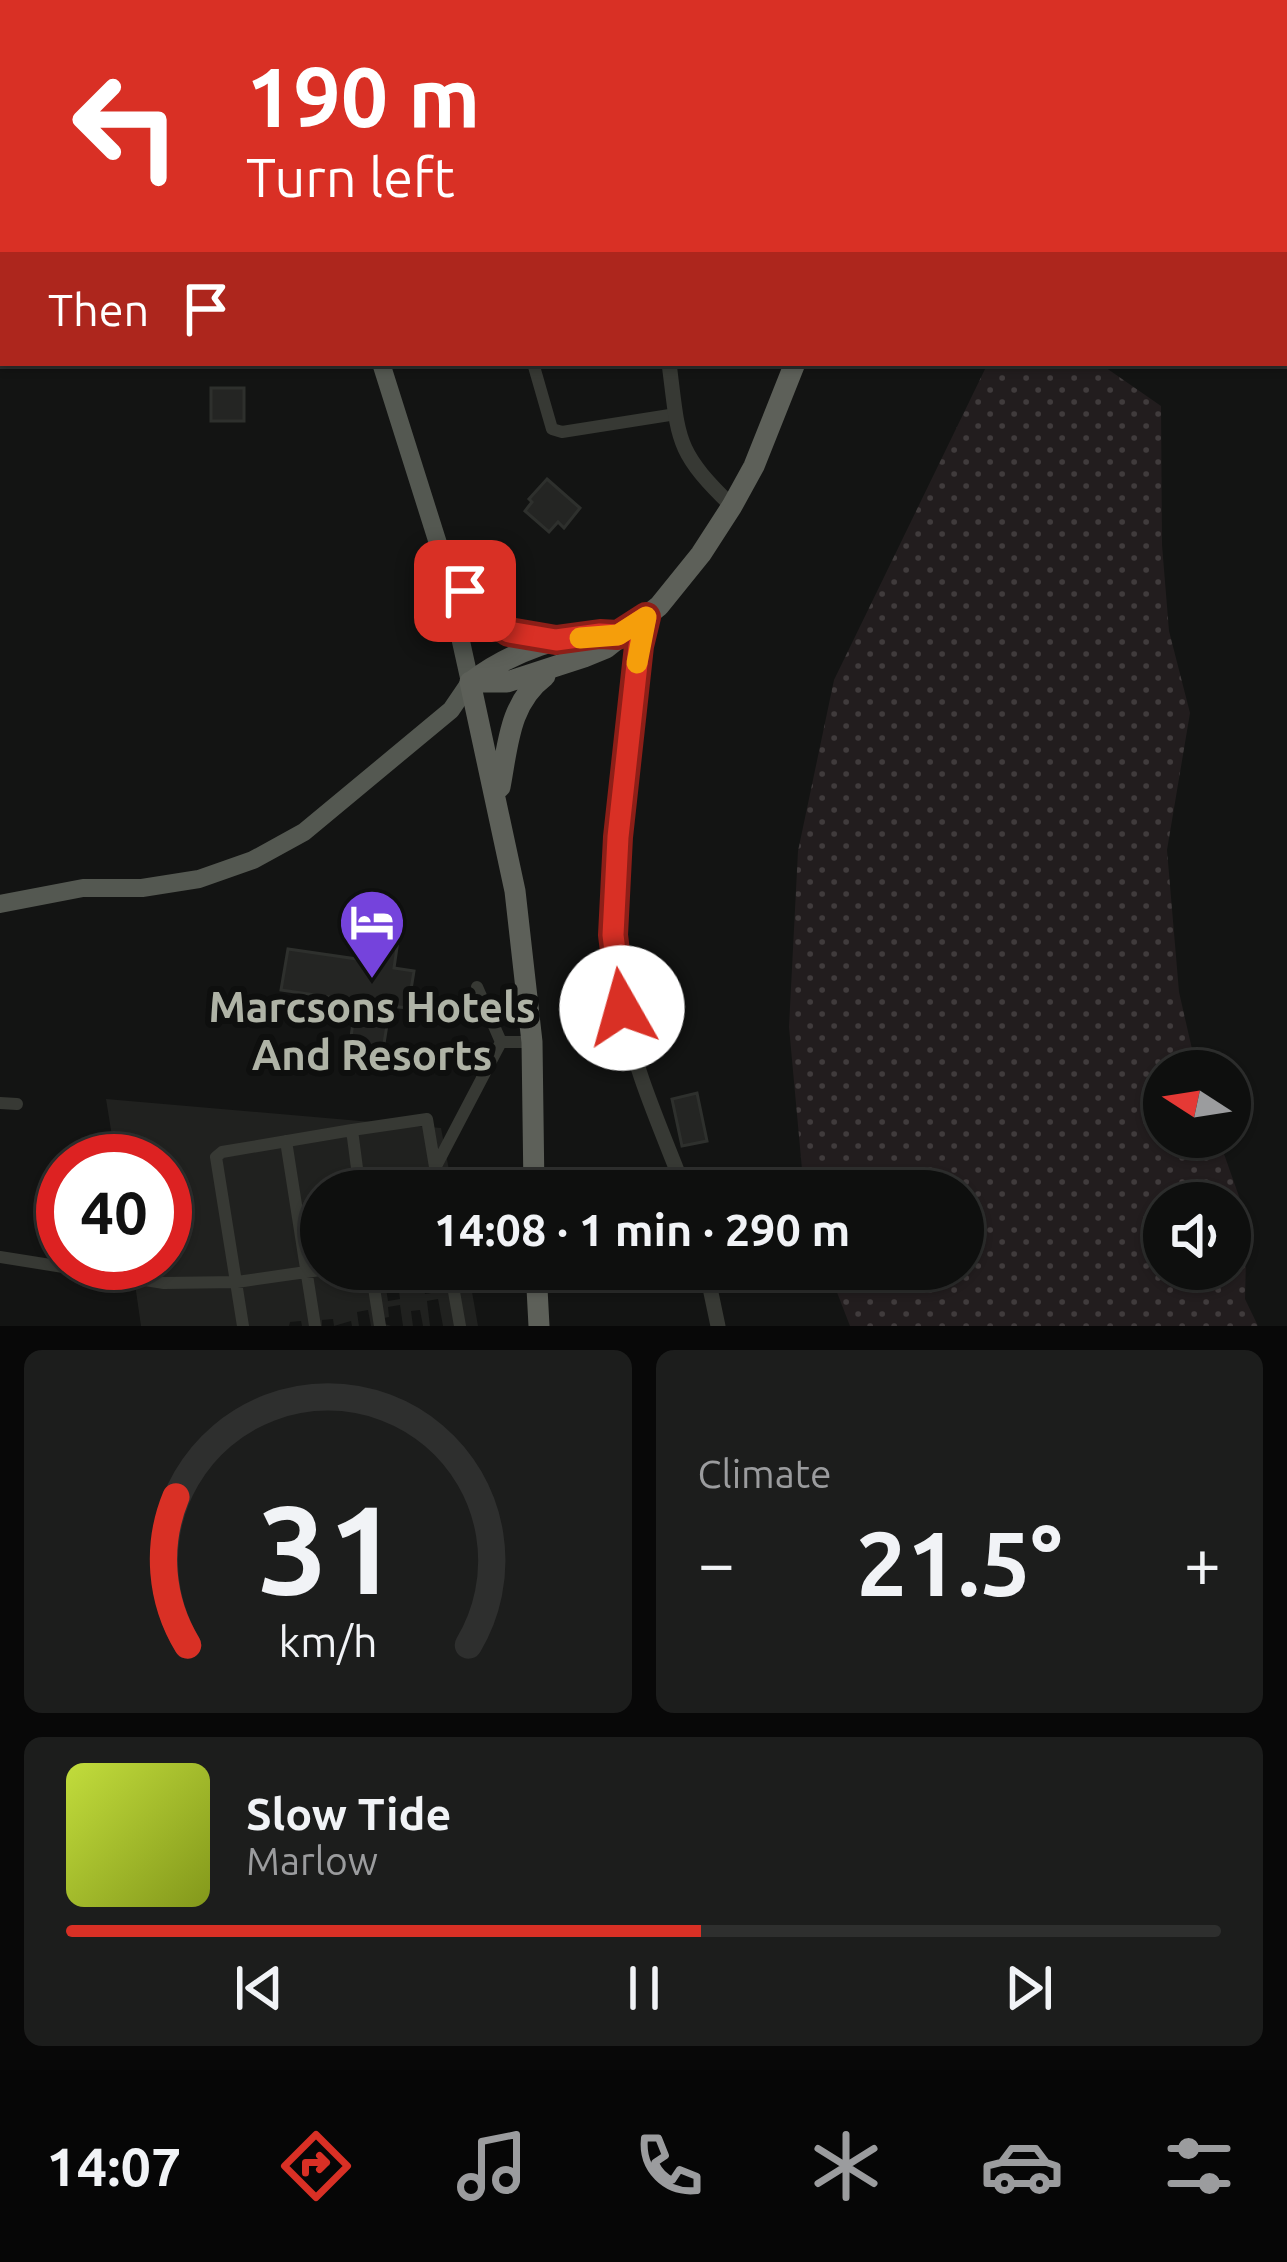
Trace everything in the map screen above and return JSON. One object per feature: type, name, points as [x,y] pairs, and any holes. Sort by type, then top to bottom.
[{"type":"highway","points":[[470,682],[506,682],[605,648],[674,591],[754,466],[794,366]]},
{"type":"highway","points":[[442,556],[488,618],[509,632],[556,640]]},
{"type":"highway","points":[[470,682],[500,659],[556,640],[618,635]]},
{"type":"highway","points":[[498,799],[515,712],[525,691],[562,664]]},
{"type":"highway","points":[[470,682],[515,891],[532,1042],[534,1170]]},
{"type":"highway","points":[[537,1290],[539,1326]]},
{"type":"main road","points":[[0,904],[83,888],[142,888],[199,879],[254,860],[304,832],[451,710],[470,682],[442,556],[382,366]]},
{"type":"street","points":[[534,366],[552,429],[562,432],[676,414]]},
{"type":"street","points":[[669,366],[688,461],[732,506]]},
{"type":"street","points":[[646,617],[622,795],[613,935],[627,1027],[678,1170]]},
{"type":"street","points":[[477,987],[501,1042]]},
{"type":"street","points":[[501,1042],[532,1042]]},
{"type":"street","points":[[435,1168],[501,1042]]},
{"type":"street","points":[[0,1103],[17,1104]]},
{"type":"street","points":[[243,1326],[216,1157],[222,1152],[427,1119],[435,1168]]},
{"type":"street","points":[[352,1130],[357,1170]]},
{"type":"street","points":[[286,1141],[300,1233]]},
{"type":"street","points":[[0,1257],[164,1283],[237,1282],[300,1273]]},
{"type":"street","points":[[309,1290],[315,1326]]},
{"type":"street","points":[[374,1290],[380,1326]]},
{"type":"street","points":[[454,1290],[460,1326]]},
{"type":"street","points":[[710,1290],[718,1326]]},
{"type":"shaded area","points":[[987,366],[1103,366],[1161,406],[1162,545],[1169,631],[1190,713],[1167,850],[1179,992],[1192,1050],[1143,1050],[1143,1158],[1225,1158],[1234,1182],[1143,1182],[1143,1290],[1245,1290],[1258,1326],[850,1326],[836,1290],[984,1290],[984,1170],[802,1170],[789,1027],[798,851],[834,680]]},
{"type":"shaded area","points":[[106,1099],[441,1128],[449,1170],[300,1170],[300,1290],[386,1290],[388,1301],[400,1299],[399,1290],[424,1290],[425,1294],[472,1290],[478,1326],[443,1326],[438,1299],[427,1301],[430,1326],[423,1326],[420,1310],[411,1311],[413,1326],[403,1326],[400,1305],[388,1307],[389,1317],[384,1318],[391,1326],[371,1326],[368,1310],[357,1312],[359,1326],[352,1326],[351,1321],[334,1326],[333,1319],[322,1320],[322,1326],[302,1326],[301,1321],[289,1326],[141,1326],[136,1290],[192,1290],[192,1134],[112,1134]]},
{"type":"building","points":[[211,388],[244,388],[244,421],[211,421]]},
{"type":"building","points":[[547,479],[580,508],[564,528],[558,522],[549,532],[525,511]]},
{"type":"building","points":[[371,916],[401,920],[394,968],[414,971],[408,1008],[390,1006],[382,1056],[349,1051],[356,1001],[281,990],[288,949],[364,960]]},
{"type":"building","points":[[697,1093],[707,1141],[682,1146],[672,1099]]},
{"type":"slow traffic","points":[[580,638],[618,635],[646,617],[637,663]]},
{"type":"place","name":"Marcsons Hotels And Resorts","points":[[372,981]]},
{"type":"route","points":[[465,591],[488,618],[509,632],[556,640],[618,635],[646,617],[618,837],[613,935],[622,1008]]}]
